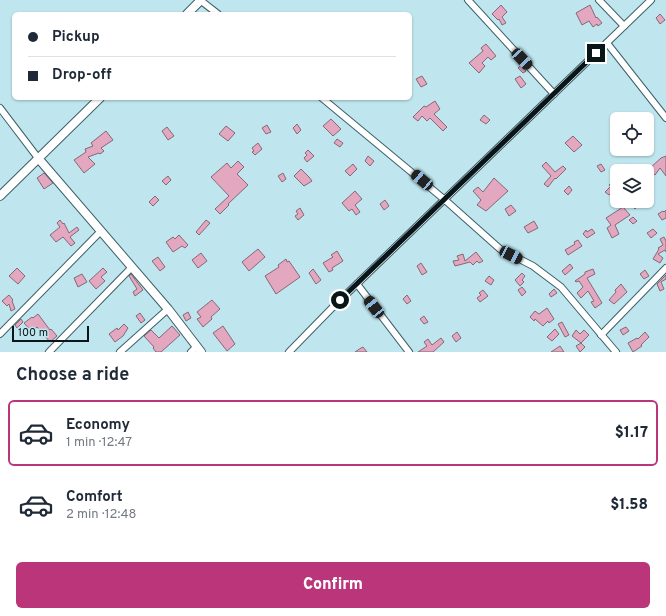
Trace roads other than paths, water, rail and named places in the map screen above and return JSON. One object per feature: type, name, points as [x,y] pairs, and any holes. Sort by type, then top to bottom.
[{"type":"street","points":[[188,12],[201,0],[216,12]]},
{"type":"street","points":[[468,0],[554,94]]},
{"type":"street","points":[[599,0],[624,26]]},
{"type":"street","points":[[289,352],[357,284],[651,0]]},
{"type":"street","points":[[607,43],[666,118]]},
{"type":"street","points":[[0,196],[98,100]]},
{"type":"street","points":[[324,100],[445,200],[500,249],[533,266],[561,287],[616,352]]},
{"type":"street","points":[[0,108],[38,158],[168,309],[196,350]]},
{"type":"street","points":[[0,334],[101,232]]},
{"type":"street","points":[[49,352],[132,267]]},
{"type":"street","points":[[601,335],[666,268]]},
{"type":"street","points":[[357,284],[410,352]]},
{"type":"street","points":[[120,352],[168,309]]}]
